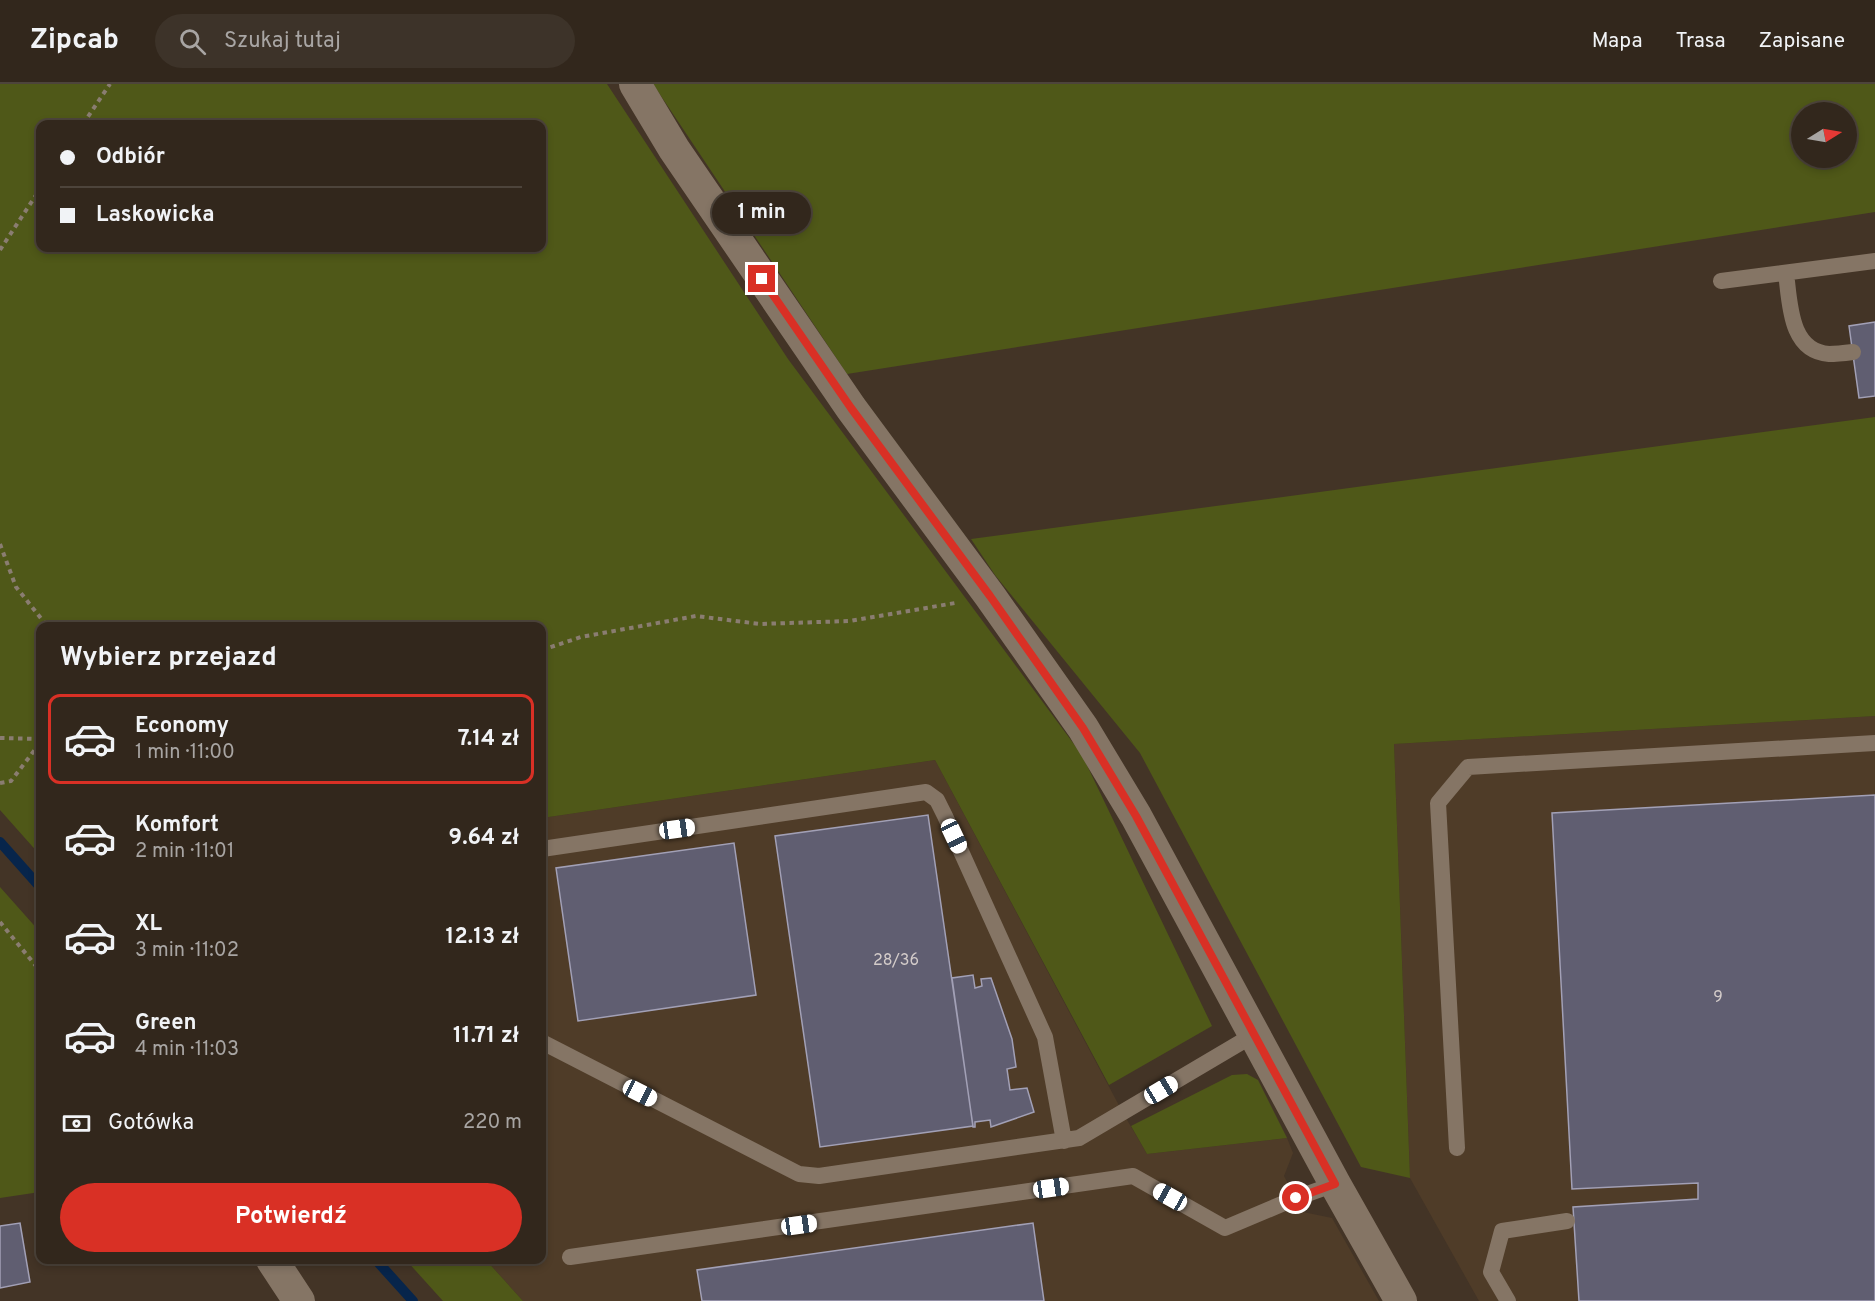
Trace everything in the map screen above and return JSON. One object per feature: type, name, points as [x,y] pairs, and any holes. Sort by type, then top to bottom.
[{"type":"street","points":[[635,84],[674,150],[851,408],[990,596],[1083,728],[1136,816],[1335,1184],[1401,1301]]},
{"type":"street","points":[[275,1264],[299,1301]]},
{"type":"lane","points":[[1721,281],[1875,261]]},
{"type":"lane","points":[[1786,273],[1796,331],[1804,343],[1816,351],[1829,354],[1853,352]]},
{"type":"lane","points":[[1457,1148],[1438,803],[1468,767],[1875,743]]},
{"type":"lane","points":[[546,848],[926,792],[937,800],[945,816],[1045,1037],[1064,1141]]},
{"type":"lane","points":[[546,1044],[799,1174],[819,1176],[1079,1138],[1255,1034]]},
{"type":"lane","points":[[570,1257],[1133,1176],[1225,1228],[1335,1184]]},
{"type":"lane","points":[[1508,1301],[1491,1272],[1502,1231],[1568,1221]]},
{"type":"path","points":[[86,120],[110,84]]},
{"type":"path","points":[[0,250],[36,195]]},
{"type":"path","points":[[0,543],[16,587],[44,622]]},
{"type":"path","points":[[546,649],[581,637],[696,616],[760,624],[850,621],[990,596]]},
{"type":"path","points":[[0,738],[36,741]]},
{"type":"path","points":[[0,783],[12,781],[36,747]]},
{"type":"path","points":[[0,922],[36,966]]},
{"type":"shaded area","points":[[1875,716],[1875,1301],[1479,1301],[1410,1178],[1394,744]]},
{"type":"shaded area","points":[[935,760],[1147,1154],[1287,1138],[1293,1153],[1284,1176],[1303,1212],[1332,1218],[1379,1301],[523,1301],[490,1264],[546,1264],[546,817]]},
{"type":"green space","points":[[0,84],[607,84],[788,359],[1082,755],[1212,1026],[1109,1085],[935,760],[546,817],[546,622],[36,622],[36,850],[0,810]]},
{"type":"green space","points":[[653,84],[1875,84],[1875,212],[847,374]]},
{"type":"green space","points":[[1875,417],[1875,716],[1394,744],[1410,1178],[1361,1167],[1140,753],[995,575],[971,539]]},
{"type":"green space","points":[[0,887],[36,928],[36,1193],[0,1198]]},
{"type":"green space","points":[[1247,1074],[1258,1080],[1287,1138],[1147,1154],[1131,1126],[1232,1075]]},
{"type":"green space","points":[[410,1264],[490,1264],[523,1301],[443,1301]]},
{"type":"building","points":[[1875,322],[1875,396],[1859,398],[1849,326]]},
{"type":"building","points":[[1875,795],[1875,1301],[1579,1301],[1573,1207],[1698,1199],[1698,1183],[1572,1189],[1552,813]]},
{"type":"building","points":[[928,815],[973,1126],[820,1147],[775,836]]},
{"type":"building","points":[[734,843],[756,995],[578,1021],[556,868]]},
{"type":"building","points":[[973,975],[975,988],[982,986],[981,979],[991,978],[1012,1039],[1016,1067],[1007,1069],[1010,1090],[1027,1088],[1034,1112],[991,1127],[990,1120],[975,1122],[975,1127],[973,1127],[952,978]]},
{"type":"building","points":[[20,1223],[30,1282],[0,1288],[0,1226]]},
{"type":"building","points":[[1033,1223],[1044,1301],[702,1301],[697,1270]]},
{"type":"waterway","points":[[0,842],[36,882]]},
{"type":"waterway","points":[[380,1264],[413,1301]]},
{"type":"route","points":[[762,279],[851,408],[990,596],[1083,728],[1136,816],[1335,1184],[1296,1198]]}]
